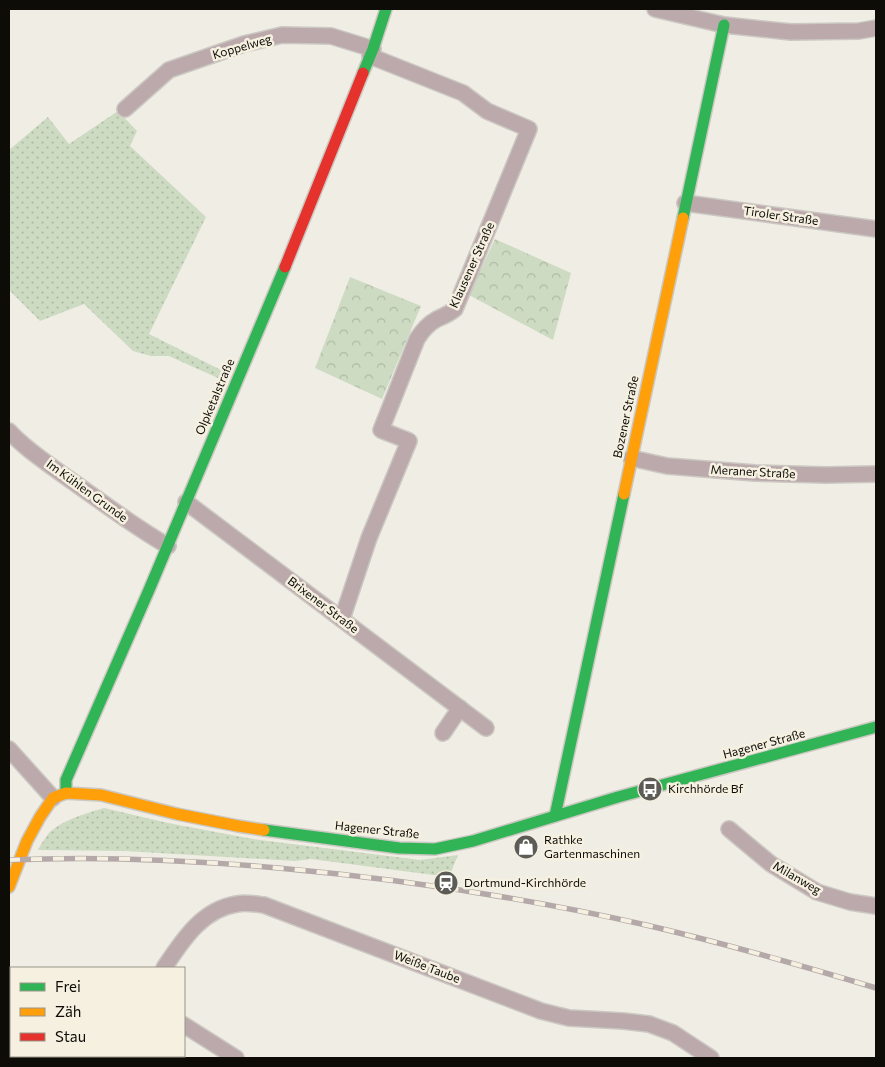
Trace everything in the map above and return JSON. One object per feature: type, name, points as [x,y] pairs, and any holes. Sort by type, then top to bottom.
[{"type":"street","name":"Olpketalstraße","points":[[60,796],[281,277],[372,52],[386,9]]},
{"type":"street","points":[[656,9],[724,25],[791,32],[859,31],[876,28]]},
{"type":"street","name":"Bozener Straße","points":[[555,816],[724,25]]},
{"type":"street","name":"Koppelweg","points":[[125,109],[169,70],[244,44],[282,35],[331,36],[372,52]]},
{"type":"street","name":"Klausener Straße","points":[[342,618],[369,538],[409,441],[382,430],[422,332],[436,320],[455,309],[529,129],[486,112],[463,93],[372,52]]},
{"type":"street","name":"Tiroler Straße","points":[[685,203],[876,229]]},
{"type":"street","name":"Im Kühlen Grunde","points":[[9,431],[14,437],[56,469],[143,532],[168,546]]},
{"type":"street","name":"Meraner Straße","points":[[631,458],[667,466],[754,473],[876,474]]},
{"type":"street","name":"Brixener Straße","points":[[186,502],[486,728]]},
{"type":"street","points":[[443,733],[460,708]]},
{"type":"street","name":"Hagener Straße","points":[[60,796],[101,795],[177,814],[238,826],[399,848],[435,848],[515,829],[618,798],[876,727]]},
{"type":"street","points":[[9,749],[60,796],[40,817],[27,841],[9,887]]},
{"type":"street","name":"Milanweg","points":[[729,829],[772,864],[817,892],[850,902],[876,906]]},
{"type":"street","name":"Weiße Taube","points":[[165,967],[182,941],[197,924],[215,910],[237,903],[264,905],[541,1011],[569,1018],[649,1024],[673,1033],[711,1058]]},
{"type":"street","points":[[185,1026],[236,1058]]},
{"type":"green space","points":[[118,111],[137,131],[130,146],[206,217],[149,334],[223,371],[220,379],[169,356],[151,356],[133,351],[84,304],[40,321],[9,290],[9,150],[48,117],[69,144]]},
{"type":"green space","points":[[495,239],[571,273],[553,340],[469,295]]},
{"type":"green space","points":[[350,277],[421,306],[382,399],[315,368]]},
{"type":"green space","points":[[104,808],[168,823],[253,839],[420,860],[458,855],[449,877],[311,859],[295,861],[125,851],[38,850],[54,828]]},
{"type":"railway","points":[[9,860],[144,859],[324,872],[417,884],[555,906],[646,925],[704,939],[876,988]]},
{"type":"traffic: fast","points":[[363,73],[386,9]]},
{"type":"traffic: fast","points":[[683,218],[724,25]]},
{"type":"traffic: fast","points":[[66,793],[66,780],[149,590],[285,267]]},
{"type":"traffic: fast","points":[[555,816],[624,494]]},
{"type":"traffic: fast","points":[[264,830],[399,848],[435,849],[473,841],[618,797],[876,727]]},
{"type":"traffic: slow","points":[[624,494],[683,218]]},
{"type":"traffic: slow","points":[[9,887],[27,841],[40,817],[53,798],[66,793],[101,795],[177,814],[264,830]]},
{"type":"traffic: jam","points":[[285,267],[363,73]]},
{"type":"place","name":"Kirchhörde Bf","points":[[650,789]]},
{"type":"place","name":"Rathke Gartenmaschinen","points":[[526,847]]},
{"type":"place","name":"Dortmund-Kirchhörde","points":[[446,883]]}]
